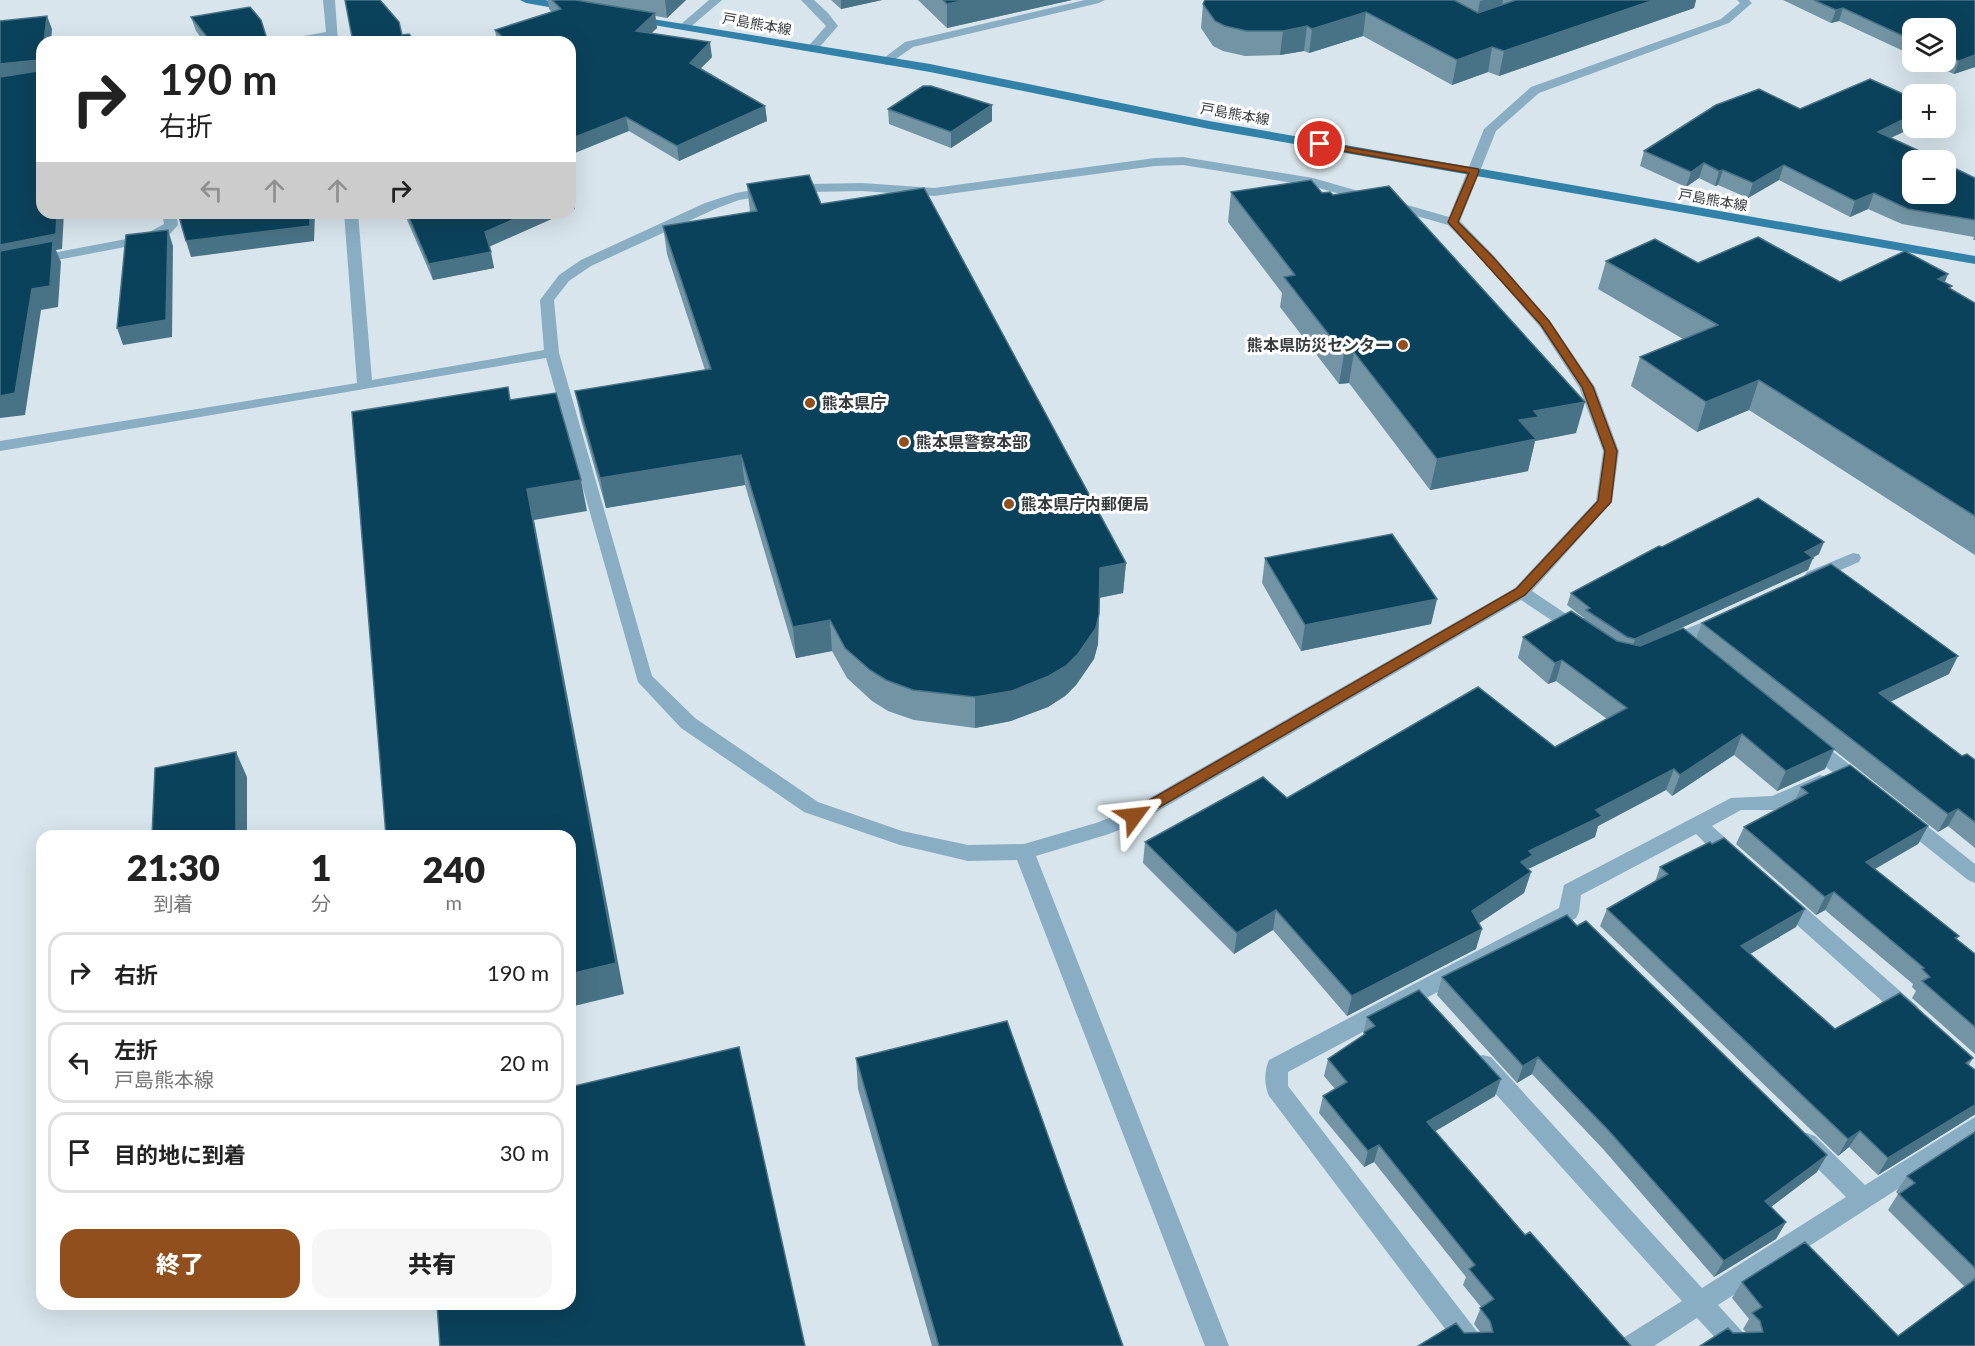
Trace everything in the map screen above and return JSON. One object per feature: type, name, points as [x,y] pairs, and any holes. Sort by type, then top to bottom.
[{"type":"main road","points":[[526,0],[582,10]]},
{"type":"main road","name":"戸島熊本線","points":[[616,16],[886,61],[1209,125],[1975,260]]},
{"type":"street","points":[[329,0],[331,36]]},
{"type":"street","points":[[684,27],[716,0]]},
{"type":"street","points":[[807,0],[824,15],[832,26],[812,49]]},
{"type":"street","points":[[886,61],[909,45],[1099,0]]},
{"type":"street","points":[[1453,222],[1490,129],[1534,90],[1725,21],[1746,3],[1743,0]]},
{"type":"street","points":[[1183,161],[1314,182],[1453,222],[1489,259],[1545,324],[1587,387],[1611,451],[1604,502],[1521,592],[1134,816],[1101,829],[1024,852],[968,853],[900,838],[811,807],[688,723],[644,678],[552,353],[547,300],[564,278],[586,263],[710,206],[736,197],[775,190],[862,187],[933,192],[1155,162],[1183,161]]},
{"type":"street","points":[[0,267],[146,239],[165,231],[171,225],[170,219]]},
{"type":"street","points":[[351,219],[365,386]]},
{"type":"street","points":[[0,446],[552,353]]},
{"type":"street","points":[[1801,582],[1853,558]]},
{"type":"street","points":[[1521,592],[1588,637]]},
{"type":"street","points":[[1651,651],[1732,615]]},
{"type":"street","points":[[1678,639],[1696,653]]},
{"type":"street","points":[[1798,734],[1872,793]]},
{"type":"street","points":[[1569,912],[1571,891],[1697,824],[1738,803],[1774,803],[1844,771]]},
{"type":"street","points":[[1891,808],[1975,875]]},
{"type":"street","points":[[1697,824],[1751,872]]},
{"type":"street","points":[[1024,852],[1217,1346]]},
{"type":"street","points":[[1769,888],[1921,1023]]},
{"type":"street","points":[[1569,912],[1586,928]]},
{"type":"street","points":[[1473,1346],[1277,1089],[1277,1067],[1569,912]]},
{"type":"street","points":[[1418,992],[1433,1009]]},
{"type":"street","points":[[1465,1044],[1739,1346]]},
{"type":"street","points":[[1788,1125],[1864,1199]]},
{"type":"street","points":[[1632,1346],[1975,1128]]},
{"type":"building","points":[[345,0],[380,0],[399,22],[402,35],[411,36],[352,36]]},
{"type":"building","points":[[552,0],[575,0],[655,13],[636,31],[710,42],[690,63],[765,106],[677,146],[626,117],[576,137],[576,36],[502,36],[495,30],[561,9]]},
{"type":"building","points":[[943,0],[966,0],[947,4]]},
{"type":"building","points":[[1205,0],[1454,0],[1478,13],[1516,0],[1654,0],[1504,51],[1492,47],[1457,60],[1366,12],[1312,29],[1307,26],[1283,31],[1247,31],[1215,21],[1203,4]]},
{"type":"building","points":[[1814,0],[1975,0],[1975,55],[1959,61],[1956,60],[1956,18],[1902,18],[1902,35],[1843,8],[1836,10]]},
{"type":"building","points":[[250,7],[261,20],[266,36],[206,36],[191,17]]},
{"type":"building","points":[[47,16],[45,36],[36,36],[36,60],[0,64],[0,21]]},
{"type":"building","points":[[36,71],[36,219],[57,219],[56,234],[0,245],[0,77]]},
{"type":"building","points":[[1870,79],[1902,93],[1902,120],[1878,132],[1917,150],[1902,150],[1902,204],[1956,204],[1956,169],[1975,178],[1975,220],[1908,209],[1874,193],[1855,201],[1784,165],[1753,183],[1704,163],[1691,172],[1644,151],[1716,105],[1759,89],[1800,109]]},
{"type":"building","points":[[923,86],[931,86],[992,105],[951,132],[888,109]]},
{"type":"building","name":"熊本県警察本部","points":[[809,175],[821,204],[924,188],[1126,563],[1100,568],[1099,614],[1096,628],[1078,654],[1066,666],[1049,676],[1012,691],[975,697],[913,690],[886,680],[870,670],[845,648],[830,620],[793,627],[741,455],[600,478],[575,391],[711,369],[663,226],[757,211],[747,184]]},
{"type":"building","name":"熊本県防災センター","points":[[1311,180],[1322,193],[1330,192],[1333,195],[1389,186],[1585,402],[1534,411],[1539,417],[1519,420],[1536,439],[1437,459],[1354,352],[1344,354],[1284,277],[1295,275],[1231,192]]},
{"type":"building","points":[[180,219],[310,219],[310,226],[186,241]]},
{"type":"building","points":[[410,219],[514,219],[485,232],[491,252],[429,264]]},
{"type":"building","points":[[168,230],[166,320],[117,328],[126,235]]},
{"type":"building","points":[[1758,237],[1840,282],[1905,251],[1948,274],[1938,279],[1975,303],[1975,516],[1759,380],[1706,402],[1640,357],[1718,325],[1606,261],[1655,239],[1698,263]]},
{"type":"building","points":[[53,241],[50,286],[32,289],[15,393],[0,396],[0,251]]},
{"type":"building","points":[[508,387],[510,400],[556,393],[581,480],[527,489],[616,963],[576,973],[576,830],[386,830],[352,412]]},
{"type":"building","points":[[1758,498],[1824,542],[1805,552],[1813,558],[1635,639],[1627,637],[1586,610],[1590,608],[1571,593],[1659,546],[1662,547]]},
{"type":"building","points":[[1392,534],[1437,599],[1305,625],[1265,558]]},
{"type":"building","points":[[1831,564],[1958,656],[1879,693],[1962,756],[1967,754],[1975,760],[1975,822],[1958,809],[1948,814],[1702,623]]},
{"type":"building","points":[[1571,611],[1617,641],[1640,646],[1683,628],[1834,749],[1786,771],[1742,734],[1680,775],[1674,769],[1596,810],[1602,816],[1529,851],[1533,855],[1521,862],[1531,872],[1472,911],[1482,929],[1352,996],[1276,910],[1237,933],[1145,842],[1263,777],[1287,798],[1478,687],[1555,747],[1627,708],[1562,660],[1555,663],[1523,637]]},
{"type":"building","points":[[236,752],[236,830],[152,830],[155,768]]},
{"type":"building","points":[[1850,765],[1928,826],[1866,862],[1959,936],[1955,938],[1975,954],[1975,1027],[1922,981],[1930,977],[1922,969],[1924,968],[1834,892],[1825,897],[1744,827],[1808,793],[1801,787]]},
{"type":"building","points":[[1724,838],[1805,909],[1741,946],[1835,1029],[1900,993],[1973,1058],[1966,1063],[1975,1070],[1975,1105],[1888,1158],[1860,1131],[1848,1139],[1607,909],[1668,874],[1660,867],[1710,842],[1712,844]]},
{"type":"building","points":[[1567,915],[1577,926],[1586,921],[1827,1155],[1765,1201],[1786,1222],[1724,1261],[1610,1132],[1538,1057],[1523,1066],[1442,977]]},
{"type":"building","points":[[1419,990],[1501,1079],[1427,1122],[1525,1235],[1530,1232],[1631,1346],[1418,1346],[1456,1323],[1464,1333],[1493,1332],[1490,1321],[1480,1308],[1494,1299],[1469,1269],[1475,1265],[1379,1145],[1368,1151],[1323,1096],[1347,1082],[1328,1059],[1375,1026],[1367,1017]]},
{"type":"building","points":[[1007,1021],[1123,1346],[939,1346],[856,1058]]},
{"type":"building","points":[[739,1047],[805,1346],[440,1346],[437,1310],[576,1310],[576,1086]]},
{"type":"building","points":[[1975,1132],[1975,1268],[1899,1194],[1915,1183],[1907,1176]]},
{"type":"building","points":[[1805,1242],[1898,1336],[1975,1279],[1975,1346],[1700,1346],[1728,1328],[1733,1333],[1763,1332],[1760,1321],[1752,1313],[1762,1307],[1742,1282]]},
{"type":"place","name":"熊本県防災センター","points":[[1403,345]]},
{"type":"place","name":"熊本県庁","points":[[810,403]]},
{"type":"place","name":"熊本県警察本部","points":[[904,442]]},
{"type":"place","name":"熊本県庁内郵便局","points":[[1009,504]]},
{"type":"route","points":[[1134,816],[1521,592],[1604,502],[1611,451],[1587,387],[1545,324],[1489,259],[1453,222],[1474,171],[1320,144]]}]
